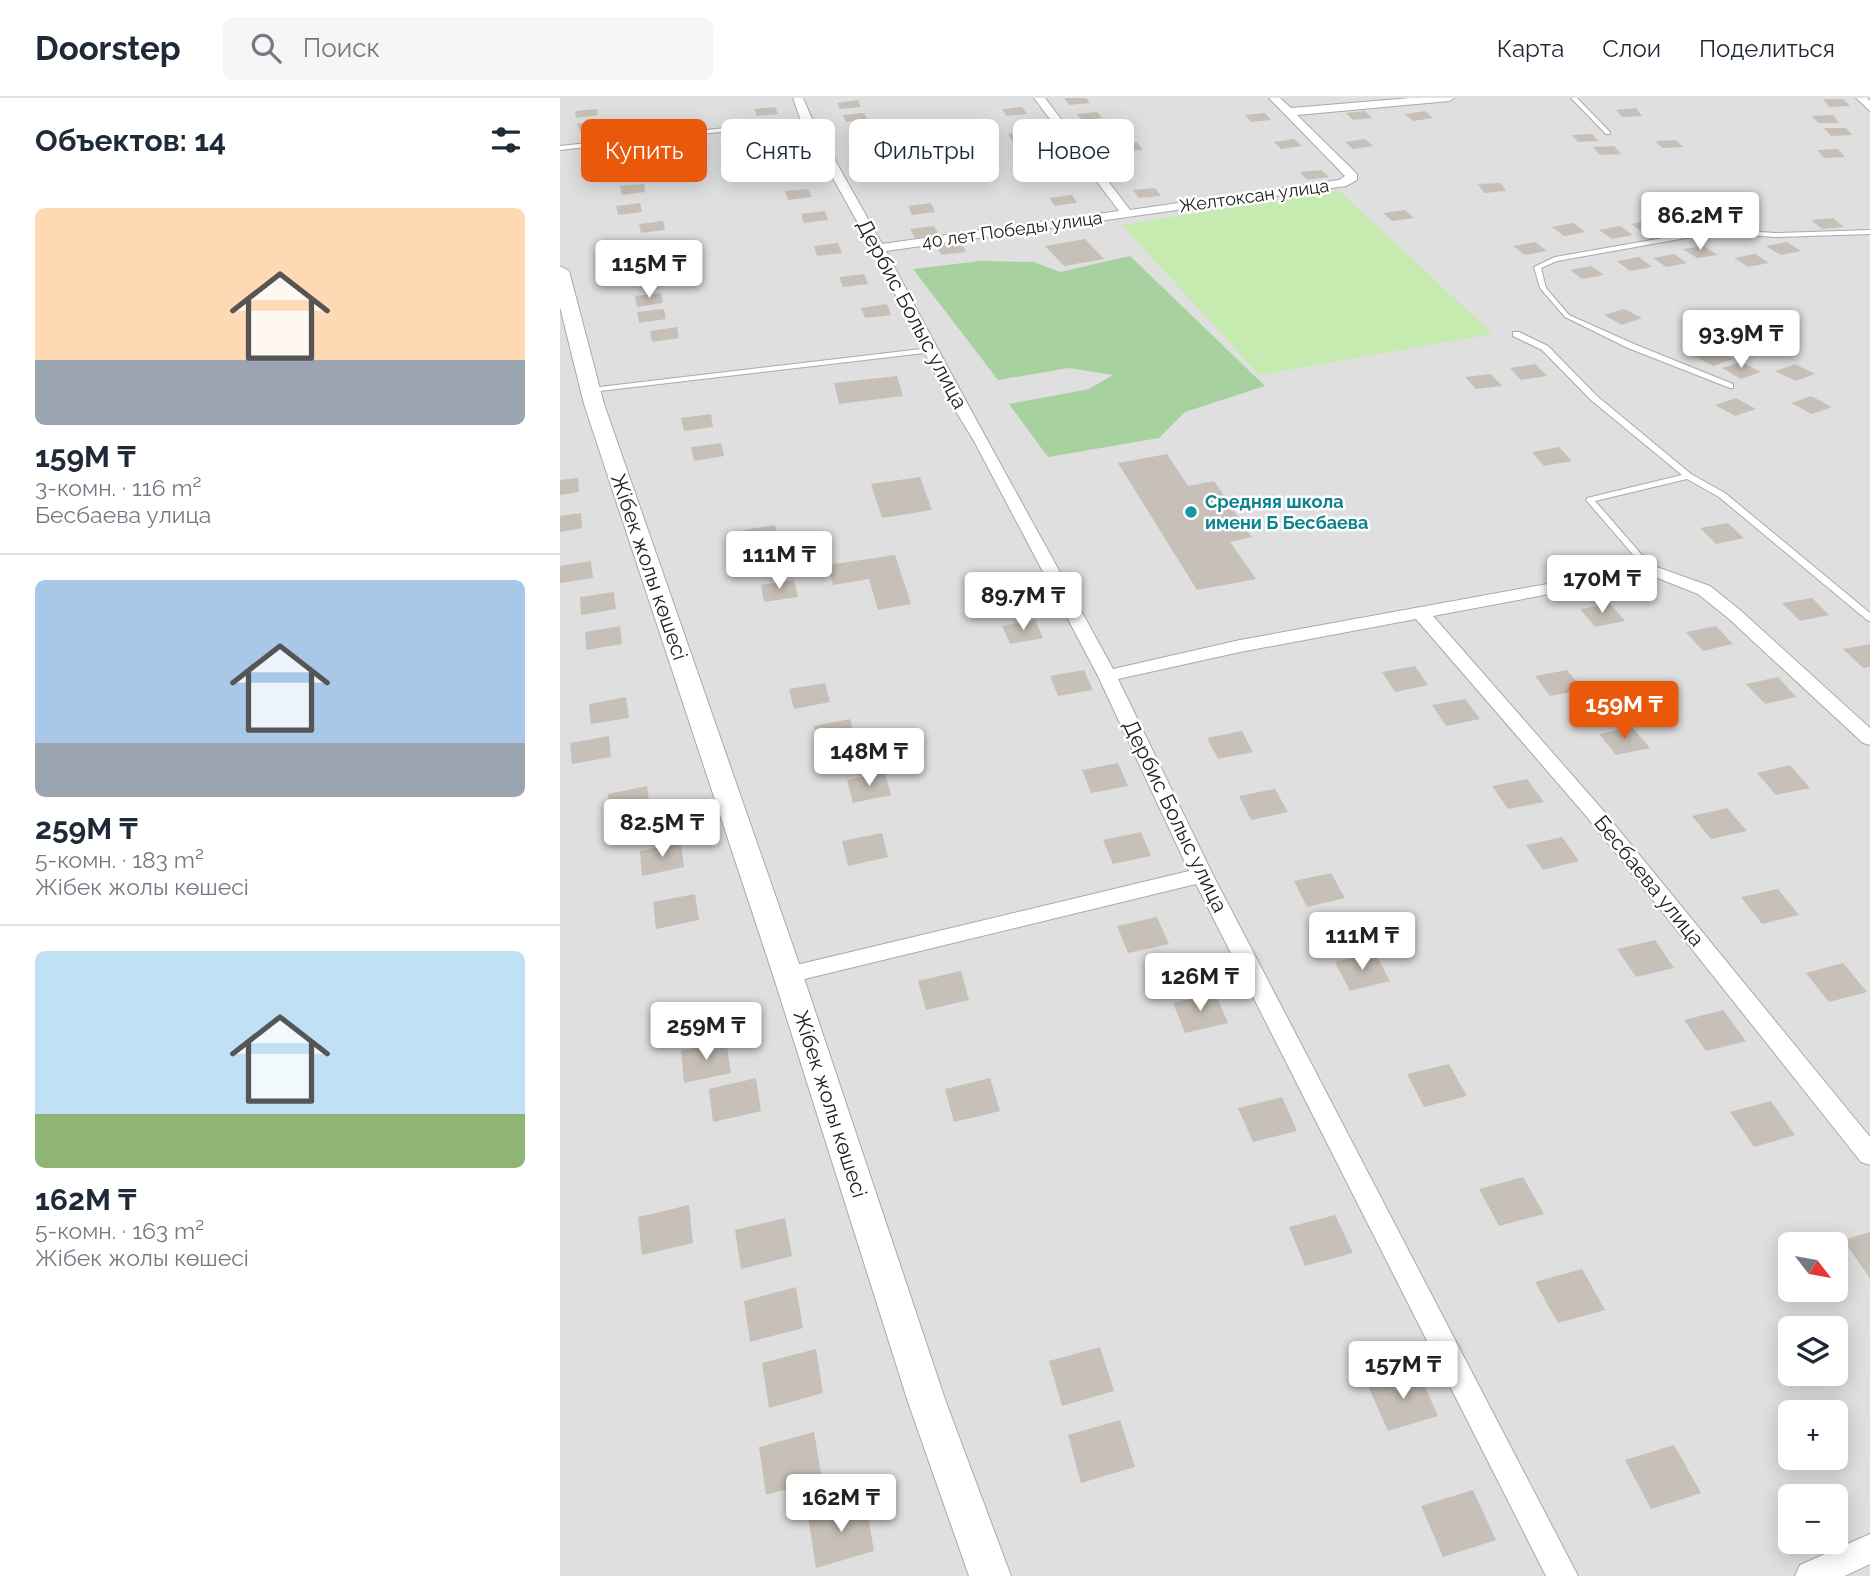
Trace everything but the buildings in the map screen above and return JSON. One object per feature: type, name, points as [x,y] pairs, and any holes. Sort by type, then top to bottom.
[{"type":"street","name":"Дербис Болыс улица","points":[[798,98],[806,119]]},
{"type":"street","name":"40 лет Победы улица","points":[[878,248],[1127,214],[1039,98]]},
{"type":"street","name":"Желтоксан улица","points":[[1127,214],[1342,183],[1353,177],[1274,98]]},
{"type":"street","points":[[1289,112],[1449,98]]},
{"type":"street","points":[[1861,98],[1870,108]]},
{"type":"street","name":"Дербис Болыс улица","points":[[835,171],[878,248],[953,395],[982,441],[1107,676],[1202,875],[1562,1576]]},
{"type":"street","name":"Жібек жолы көшесі","points":[[560,271],[591,390],[788,975],[927,1402],[990,1576]]},
{"type":"street","points":[[1107,676],[1240,646],[1651,570],[1704,590],[1734,614],[1870,739]]},
{"type":"street","name":"Бесбаева улица","points":[[1421,612],[1485,682],[1575,790],[1870,1155]]},
{"type":"street","points":[[788,975],[1202,875]]},
{"type":"street","points":[[1811,1576],[1870,1549]]},
{"type":"lane","points":[[1574,98],[1608,133]]},
{"type":"lane","points":[[560,148],[721,130]]},
{"type":"lane","points":[[1730,386],[1630,346],[1567,316],[1543,288],[1537,267],[1555,259],[1714,231],[1775,235],[1870,232]]},
{"type":"lane","points":[[1516,334],[1545,348],[1594,398],[1688,477],[1722,495],[1870,618]]},
{"type":"lane","points":[[591,390],[930,350]]},
{"type":"lane","points":[[1651,570],[1590,500],[1688,477]]},
{"type":"shaded area","points":[[560,98],[1870,98],[1870,1576],[560,1576]]},
{"type":"green space","points":[[1338,190],[1493,334],[1259,375],[1122,225]]},
{"type":"green space","points":[[1130,256],[1265,386],[1185,412],[1159,438],[1048,457],[1009,404],[1089,389],[1113,375],[1069,368],[998,380],[913,269],[980,261],[1034,262],[1060,272]]},
{"type":"place","name":"Средняя школа имени Б Бесбаева","points":[[1191,512]]}]
